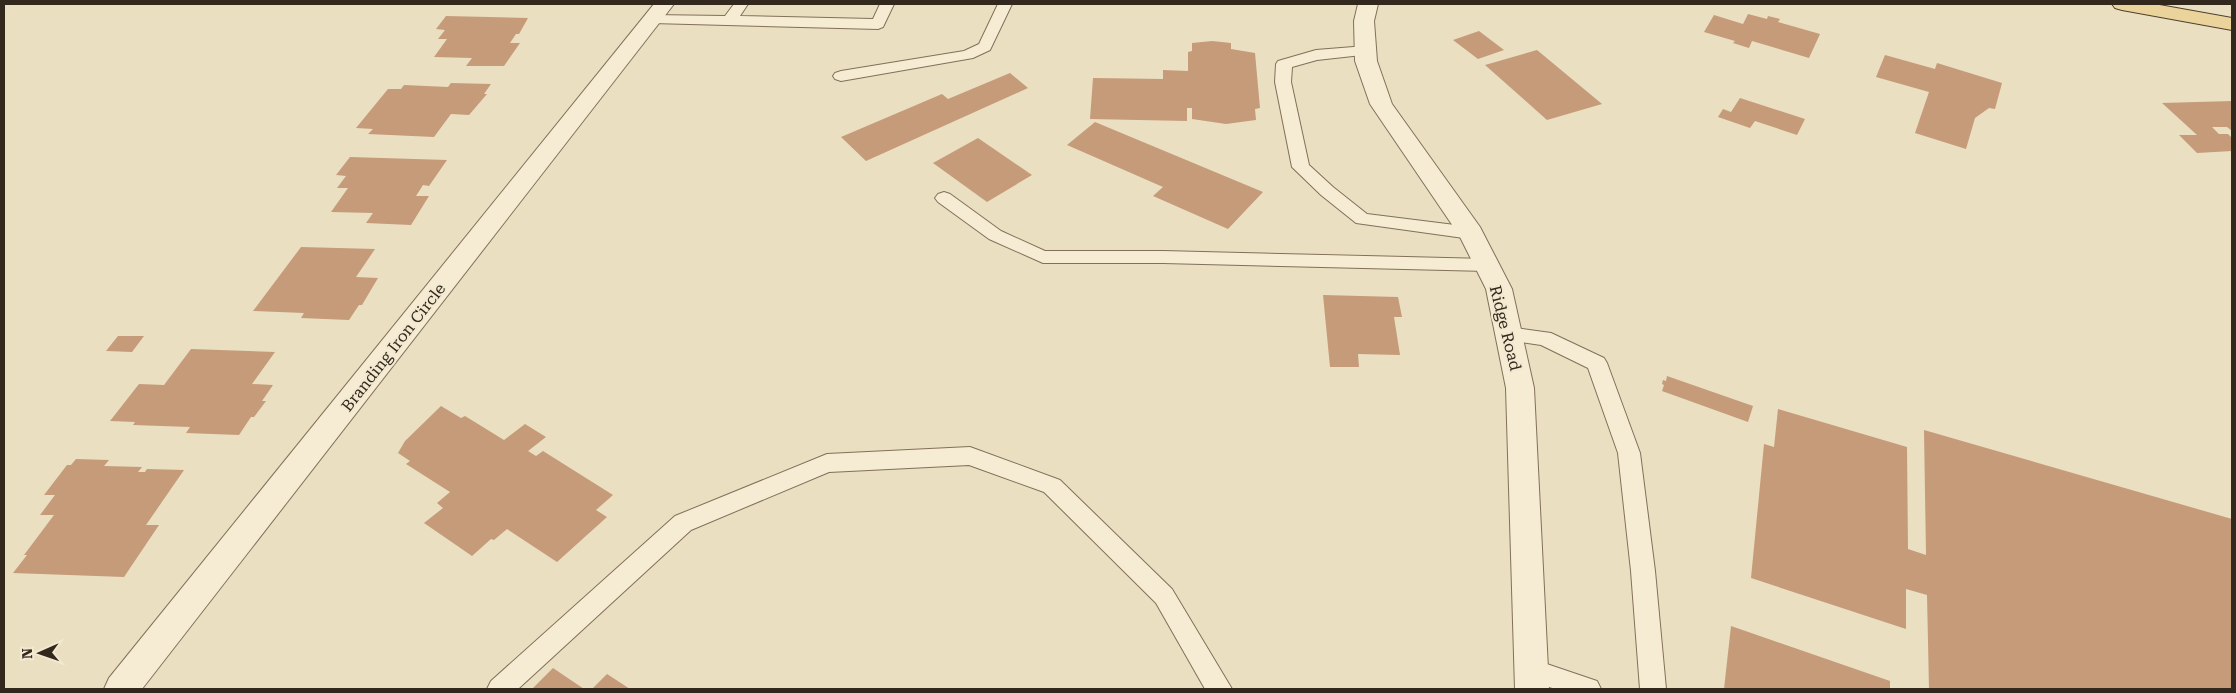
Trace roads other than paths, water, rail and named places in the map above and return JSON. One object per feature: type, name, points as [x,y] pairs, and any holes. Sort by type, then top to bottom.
[{"type":"main road","points":[[2122,4],[2232,24]]},
{"type":"street","name":"Ridge Road","points":[[1368,4],[1364,21],[1368,66],[1382,104],[1472,233],[1499,289],[1520,388],[1532,680]]},
{"type":"street","name":"Branding Iron Circle","points":[[121,689],[658,11]]},
{"type":"lane","points":[[729,21],[741,4]]},
{"type":"lane","points":[[658,11],[729,21],[878,24],[887,4]]},
{"type":"lane","points":[[841,76],[968,55],[985,47],[1005,4]]},
{"type":"lane","points":[[1366,51],[1316,55],[1284,64],[1283,82],[1301,167],[1362,219],[1472,233]]},
{"type":"lane","points":[[944,198],[995,235],[1044,257],[1163,257],[1487,265]]},
{"type":"lane","points":[[1509,334],[1544,338],[1597,363],[1629,453],[1643,571],[1653,689]]},
{"type":"lane","points":[[500,689],[683,523],[827,463],[970,456],[1052,486],[1164,596],[1219,689]]},
{"type":"lane","points":[[1532,680],[1588,689]]}]
